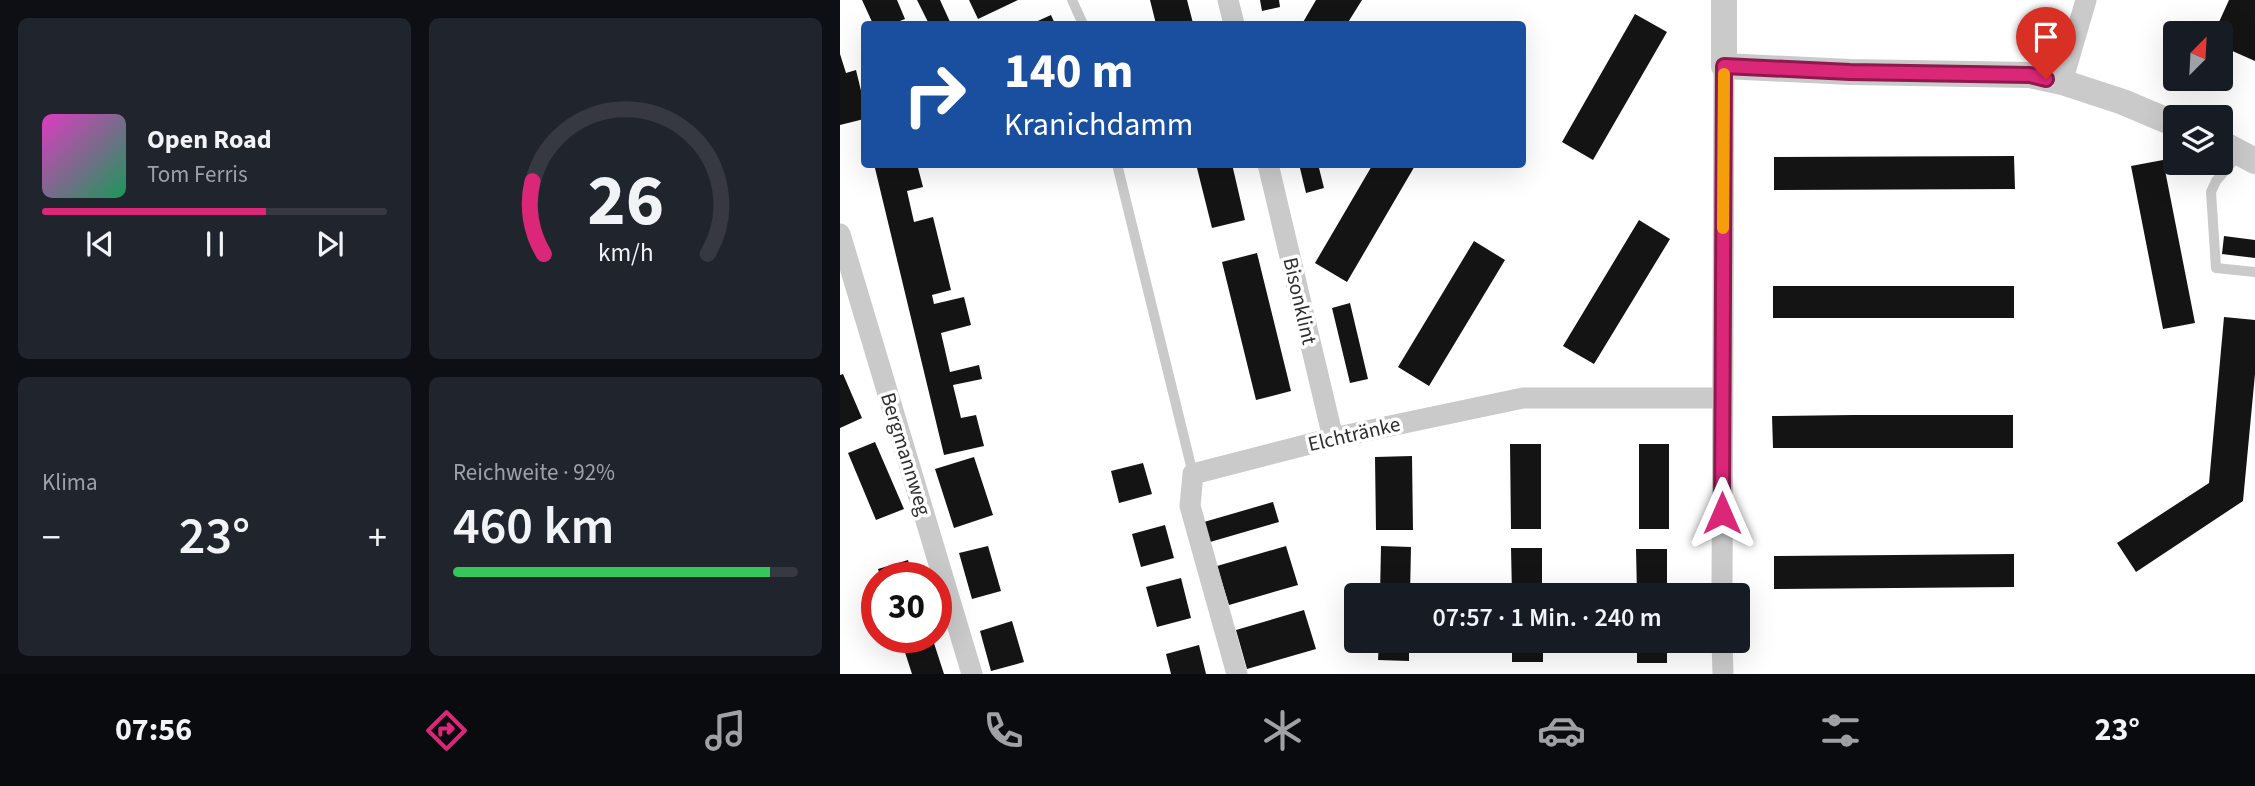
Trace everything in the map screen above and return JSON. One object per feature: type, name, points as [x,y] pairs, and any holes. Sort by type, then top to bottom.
[{"type":"street","points":[[1228,0],[1233,21]]},
{"type":"street","points":[[1722,583],[1724,0]]},
{"type":"street","points":[[2062,82],[2086,0]]},
{"type":"street","points":[[1724,66],[1850,72],[2030,75],[2062,82],[2123,102],[2163,119]]},
{"type":"street","name":"Bisonklint","points":[[1269,168],[1333,438]]},
{"type":"street","name":"Bergmannweg","points":[[840,234],[972,674]]},
{"type":"street","name":"Elchtränke","points":[[1193,474],[1333,438],[1523,398],[1723,398]]},
{"type":"street","points":[[1193,474],[1190,506],[1237,674]]},
{"type":"street","points":[[1723,653],[1723,674]]},
{"type":"lane","points":[[1072,0],[1082,21]]},
{"type":"lane","points":[[2239,152],[2216,181],[2211,192],[2216,268],[2255,272]]},
{"type":"lane","points":[[1118,168],[1193,474]]},
{"type":"building","points":[[862,0],[897,0],[905,19],[900,21],[872,21]]},
{"type":"building","points":[[917,0],[940,0],[950,21],[928,21]]},
{"type":"building","points":[[969,0],[1018,0],[978,19]]},
{"type":"building","points":[[1150,0],[1187,0],[1192,21],[1155,21]]},
{"type":"building","points":[[1260,0],[1279,0],[1280,7],[1262,11]]},
{"type":"building","points":[[1316,0],[1362,0],[1349,21],[1304,21]]},
{"type":"building","points":[[2229,0],[2255,0],[2255,61],[2233,51],[2233,21],[2219,21]]},
{"type":"building","points":[[1635,14],[1667,32],[1593,160],[1562,142]]},
{"type":"building","points":[[1051,15],[1054,21],[1038,21]]},
{"type":"building","points":[[840,54],[846,73],[856,70],[861,91],[861,120],[840,125]]},
{"type":"building","points":[[2014,156],[2015,189],[1774,190],[1774,157]]},
{"type":"building","points":[[2163,160],[2163,175],[2166,175],[2195,323],[2163,329],[2131,166]]},
{"type":"building","points":[[875,168],[918,168],[923,187],[907,191],[914,222],[933,217],[951,290],[932,295],[934,304],[964,297],[971,325],[941,333],[950,372],[979,365],[982,379],[953,385],[961,418],[976,415],[984,446],[944,455]]},
{"type":"building","points":[[1197,168],[1233,168],[1245,220],[1212,228]]},
{"type":"building","points":[[1300,168],[1319,168],[1324,188],[1306,193]]},
{"type":"building","points":[[1371,168],[1414,168],[1347,282],[1315,263]]},
{"type":"building","points":[[1639,220],[1670,239],[1594,364],[1563,346]]},
{"type":"building","points":[[2224,236],[2255,240],[2255,258],[2222,254]]},
{"type":"building","points":[[1474,241],[1505,260],[1429,386],[1398,367]]},
{"type":"building","points":[[1257,253],[1291,391],[1256,400],[1222,262]]},
{"type":"building","points":[[1773,286],[2014,286],[2014,318],[1773,318]]},
{"type":"building","points":[[1350,303],[1368,379],[1350,383],[1332,308]]},
{"type":"building","points":[[2224,317],[2255,320],[2255,374],[2243,501],[2136,572],[2117,543],[2209,483]]},
{"type":"building","points":[[843,374],[862,418],[840,428],[840,375]]},
{"type":"building","points":[[2013,415],[2013,448],[1773,448],[1772,416]]},
{"type":"building","points":[[875,442],[904,509],[876,520],[848,453]]},
{"type":"building","points":[[1510,444],[1541,444],[1541,529],[1511,529]]},
{"type":"building","points":[[1639,444],[1669,444],[1669,529],[1639,529]]},
{"type":"building","points":[[1412,456],[1413,530],[1376,530],[1375,457]]},
{"type":"building","points":[[974,457],[993,515],[954,528],[935,469]]},
{"type":"building","points":[[1143,463],[1152,494],[1119,503],[1111,471]]},
{"type":"building","points":[[1273,502],[1279,522],[1210,542],[1204,522]]},
{"type":"building","points":[[1165,525],[1174,558],[1141,567],[1132,534]]},
{"type":"building","points":[[988,546],[1001,591],[972,599],[959,553]]},
{"type":"building","points":[[1286,546],[1298,585],[1229,605],[1217,566]]},
{"type":"building","points":[[1381,546],[1411,547],[1410,583],[1380,583]]},
{"type":"building","points":[[1511,548],[1542,548],[1542,583],[1512,583]]},
{"type":"building","points":[[1636,549],[1667,549],[1667,583],[1637,583]]},
{"type":"building","points":[[2014,554],[2014,587],[1774,589],[1774,556]]},
{"type":"building","points":[[1181,578],[1191,618],[1157,627],[1146,587]]},
{"type":"building","points":[[1304,610],[1316,649],[1247,669],[1236,630]]},
{"type":"building","points":[[1012,621],[1024,662],[991,671],[980,631]]},
{"type":"building","points":[[1199,645],[1206,674],[1171,674],[1166,654]]},
{"type":"building","points":[[905,653],[937,653],[944,674],[912,674]]},
{"type":"building","points":[[1378,653],[1409,653],[1409,661],[1378,660]]},
{"type":"building","points":[[1512,653],[1543,653],[1543,662],[1512,662]]},
{"type":"building","points":[[1637,653],[1667,653],[1667,663],[1637,663]]},
{"type":"slow traffic","points":[[1723,228],[1724,74]]},
{"type":"route","points":[[1722,513],[1724,66],[1850,72],[2030,75],[2046,79]]}]
